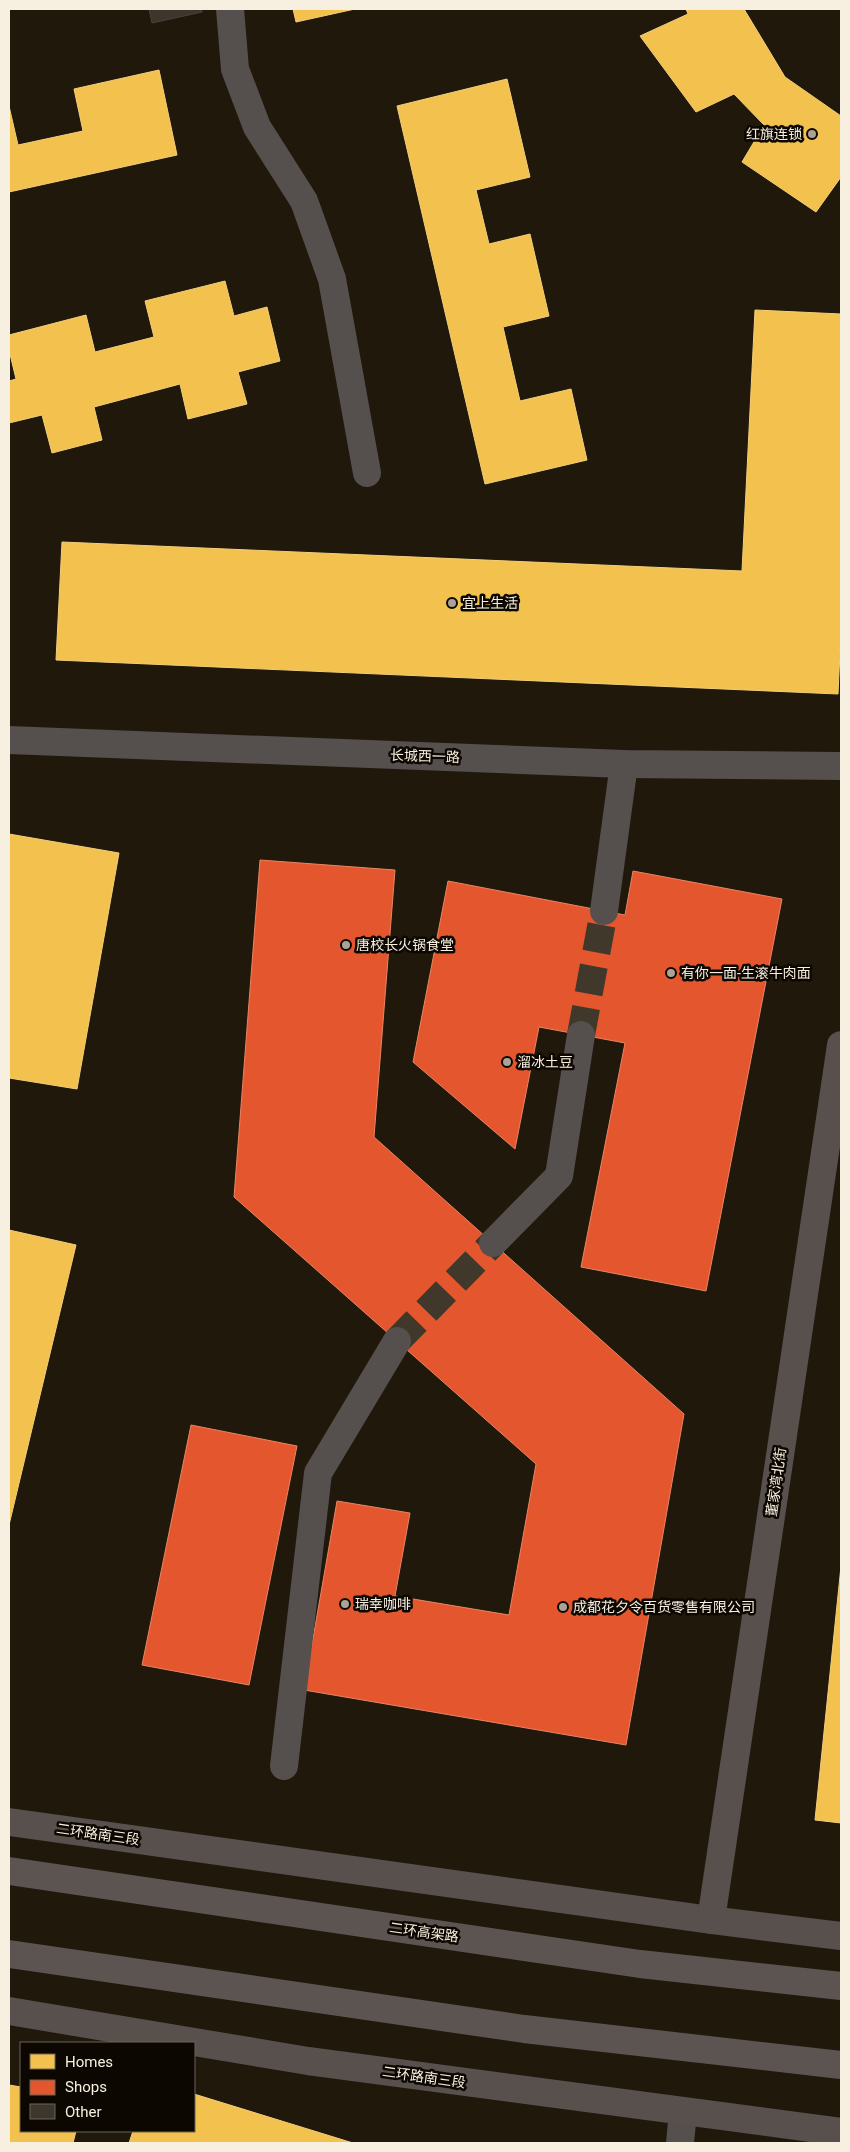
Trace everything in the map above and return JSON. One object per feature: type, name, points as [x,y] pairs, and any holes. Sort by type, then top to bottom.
[{"type":"highway","name":"二环高架路","points":[[9,1871],[640,1964],[841,1986]]},
{"type":"highway","points":[[9,1954],[524,2029],[841,2065]]},
{"type":"main road","name":"董家湾北街","points":[[711,1920],[841,1045]]},
{"type":"main road","name":"二环路南三段","points":[[9,1822],[711,1920],[841,1936]]},
{"type":"main road","name":"二环路南三段","points":[[9,2012],[192,2042]]},
{"type":"main road","name":"二环路南三段","points":[[195,2042],[308,2061],[841,2132]]},
{"type":"street","points":[[230,9],[235,69],[257,127],[304,201],[332,279],[367,473]]},
{"type":"street","name":"长城西一路","points":[[9,740],[624,764],[841,766]]},
{"type":"street","points":[[604,911],[624,764]]},
{"type":"street","points":[[493,1243],[559,1176],[581,1035]]},
{"type":"street","points":[[284,1766],[318,1472],[397,1341]]},
{"type":"street","points":[[680,2143],[683,2112]]},
{"type":"building: Homes","points":[[293,9],[355,9],[296,22]]},
{"type":"building: Homes","points":[[686,9],[744,9],[785,77],[841,116],[841,177],[816,212],[742,162],[764,125],[734,94],[696,112],[640,36],[688,14]]},
{"type":"building: Homes","points":[[159,70],[177,155],[9,192],[9,106],[18,145],[83,131],[74,89]]},
{"type":"building: Homes","points":[[507,79],[530,177],[476,190],[489,244],[530,234],[549,316],[503,327],[520,401],[571,389],[587,460],[485,484],[397,106]]},
{"type":"building: Homes","points":[[225,281],[234,316],[267,307],[280,361],[238,372],[247,404],[188,419],[180,384],[94,407],[102,440],[52,453],[42,415],[9,423],[9,381],[16,379],[9,350],[9,335],[86,315],[95,352],[154,337],[145,301]]},
{"type":"building: Homes","points":[[755,310],[841,314],[841,630],[838,694],[56,660],[62,542],[742,571]]},
{"type":"building: Homes","points":[[9,834],[119,853],[77,1089],[9,1078]]},
{"type":"building: Homes","points":[[9,1230],[76,1245],[9,1525]]},
{"type":"building: Homes","points":[[841,1566],[841,1823],[815,1820]]},
{"type":"building: Homes","points":[[9,2085],[20,2087],[20,2132],[76,2132],[73,2143],[9,2143]]},
{"type":"building: Homes","points":[[195,2094],[353,2143],[129,2143],[133,2132],[195,2132]]},
{"type":"building: Shops","points":[[260,860],[395,870],[374,1137],[684,1414],[626,1745],[304,1690],[337,1501],[410,1513],[395,1596],[509,1615],[536,1464],[234,1197]]},
{"type":"building: Shops","points":[[633,871],[782,899],[706,1291],[581,1267],[625,1043],[539,1027],[515,1149],[413,1062],[448,881],[625,915]]},
{"type":"building: Shops","points":[[191,1425],[297,1446],[249,1685],[142,1665]]},
{"type":"building: Other","points":[[149,9],[202,9],[202,12],[152,23]]},
{"type":"tunnel","points":[[581,1035],[604,911]]},
{"type":"tunnel","points":[[397,1341],[493,1243]]},
{"type":"place","name":"红旗连锁","points":[[812,134]]},
{"type":"place","name":"宜上生活","points":[[452,603]]},
{"type":"place","name":"唐校长火锅食堂","points":[[346,945]]},
{"type":"place","name":"有你一面-生滚牛肉面","points":[[671,973]]},
{"type":"place","name":"溜冰土豆","points":[[507,1062]]},
{"type":"place","name":"瑞幸咖啡","points":[[345,1604]]},
{"type":"place","name":"成都花夕令百货零售有限公司","points":[[563,1607]]}]
